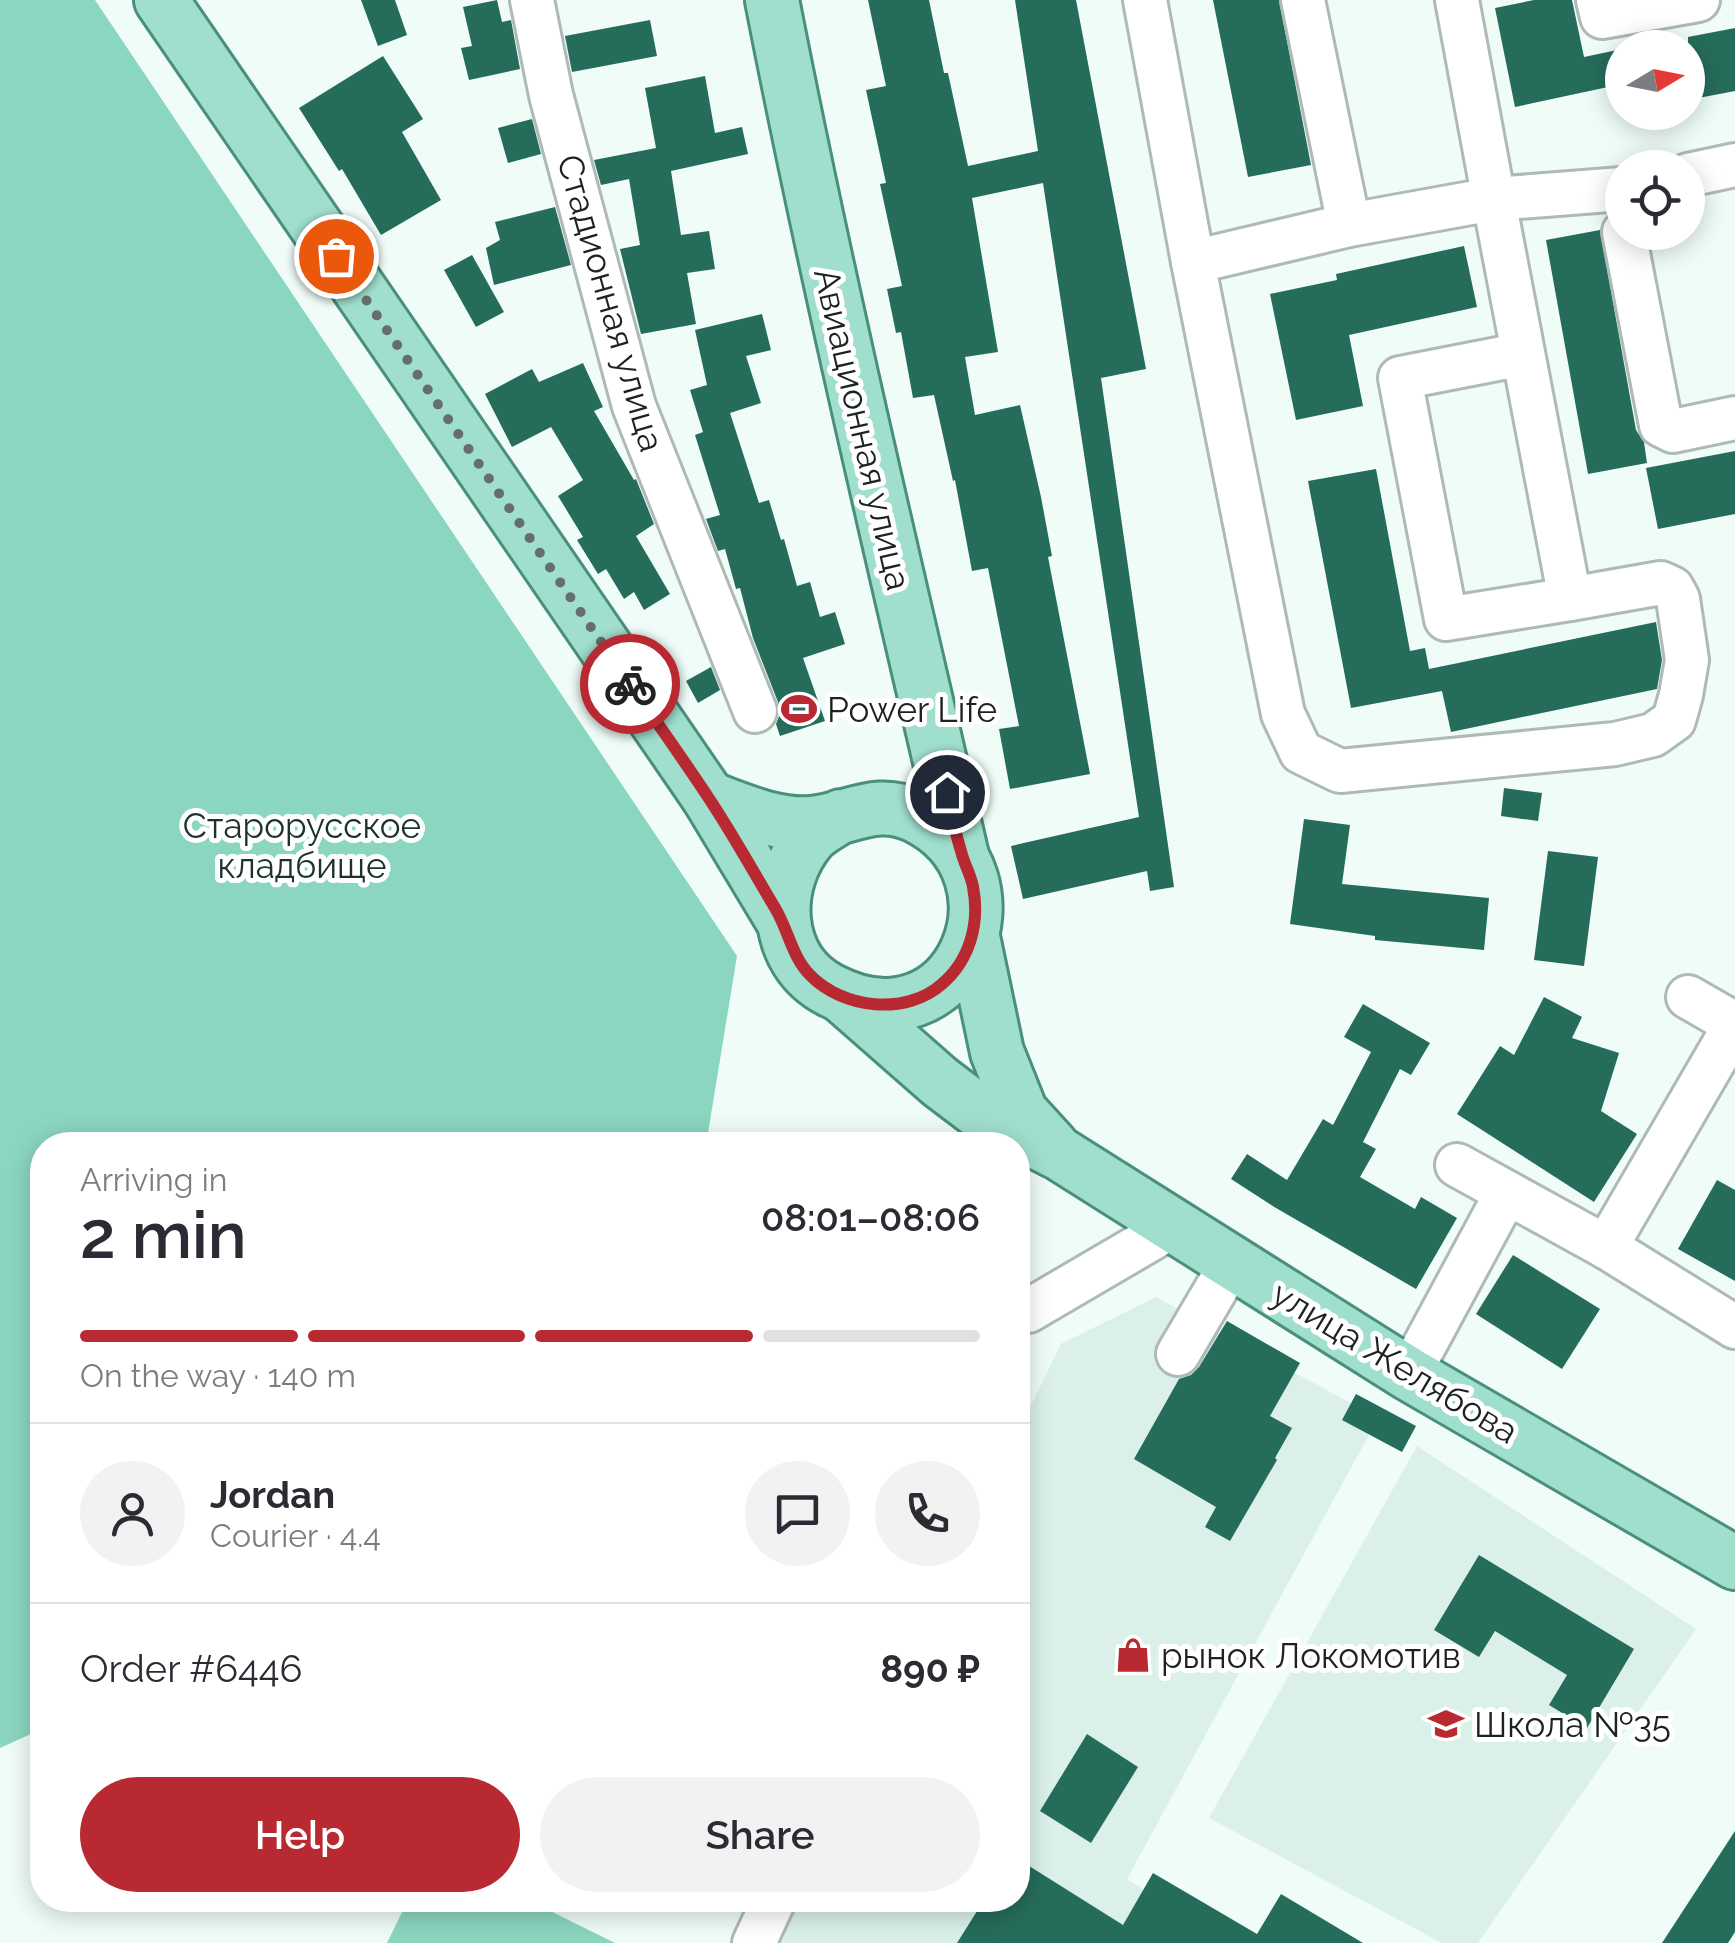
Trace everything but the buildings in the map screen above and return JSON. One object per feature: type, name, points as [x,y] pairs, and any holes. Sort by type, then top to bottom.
[{"type":"main road","points":[[160,0],[709,798],[783,921],[808,974],[823,986],[865,1004],[917,1000],[940,987],[958,968],[973,937]]},
{"type":"main road","name":"Авиационная улица","points":[[772,0],[862,430],[962,856]]},
{"type":"main road","points":[[783,921],[787,876],[812,835],[888,795],[913,768],[932,728]]},
{"type":"main road","points":[[709,798],[785,823],[813,823],[855,812],[894,808],[917,817],[944,836],[962,856],[973,884],[973,937],[997,1052],[1021,1112],[1060,1154]]},
{"type":"main road","points":[[842,996],[940,1082],[985,1116],[1017,1132]]},
{"type":"main road","points":[[1030,1139],[1060,1154]]},
{"type":"main road","name":"улица Желябова","points":[[1060,1154],[1409,1374],[1735,1563]]},
{"type":"street","name":"Стадионная улица","points":[[532,0],[551,94],[634,406],[756,712]]},
{"type":"street","points":[[1145,0],[1283,714],[1301,752],[1340,771],[1614,744],[1653,735],[1674,720],[1687,660],[1678,599],[1672,588],[1661,583],[1446,619],[1400,378],[1523,354]]},
{"type":"street","points":[[1304,0],[1350,226]]},
{"type":"street","points":[[1458,0],[1570,598]]},
{"type":"street","points":[[1598,0],[1602,17],[1698,0]]},
{"type":"street","points":[[1705,171],[1735,165]]},
{"type":"street","points":[[1193,262],[1493,199],[1605,208]]},
{"type":"street","points":[[1629,250],[1661,425],[1673,431],[1735,418]]},
{"type":"street","points":[[1606,1247],[1735,1024],[1688,997]]},
{"type":"street","points":[[1457,1166],[1606,1247],[1735,1327]]},
{"type":"street","points":[[1409,1374],[1506,1194]]},
{"type":"street","points":[[1030,1310],[1175,1225]]},
{"type":"street","points":[[1178,1354],[1232,1262]]},
{"type":"street","points":[[754,1943],[768,1912]]},
{"type":"shaded area","name":"рынок Локомотив","points":[[1156,1297],[1378,1418],[1127,1879],[1226,1943],[764,1943],[779,1912],[1030,1912],[1030,1407],[1061,1344]]},
{"type":"shaded area","name":"Школа №35","points":[[1417,1446],[1696,1629],[1478,1943],[1442,1943],[1209,1818]]},
{"type":"green space","name":"Старорусское кладбище","points":[[0,0],[95,0],[737,956],[708,1132],[30,1132],[30,1734],[0,1748]]},
{"type":"green space","points":[[402,1912],[552,1912],[615,1943],[387,1943]]},
{"type":"way so far","points":[[336,256],[630,684]]},
{"type":"place","name":"Power Life","points":[[799,709]]},
{"type":"place","name":"рынок Локомотив","points":[[1133,1655]]},
{"type":"place","name":"Школа №35","points":[[1446,1724]]},
{"type":"route","points":[[630,684],[709,798],[783,921],[808,974],[823,986],[865,1004],[917,1000],[940,987],[958,968],[973,937],[973,884],[947,792]]}]
